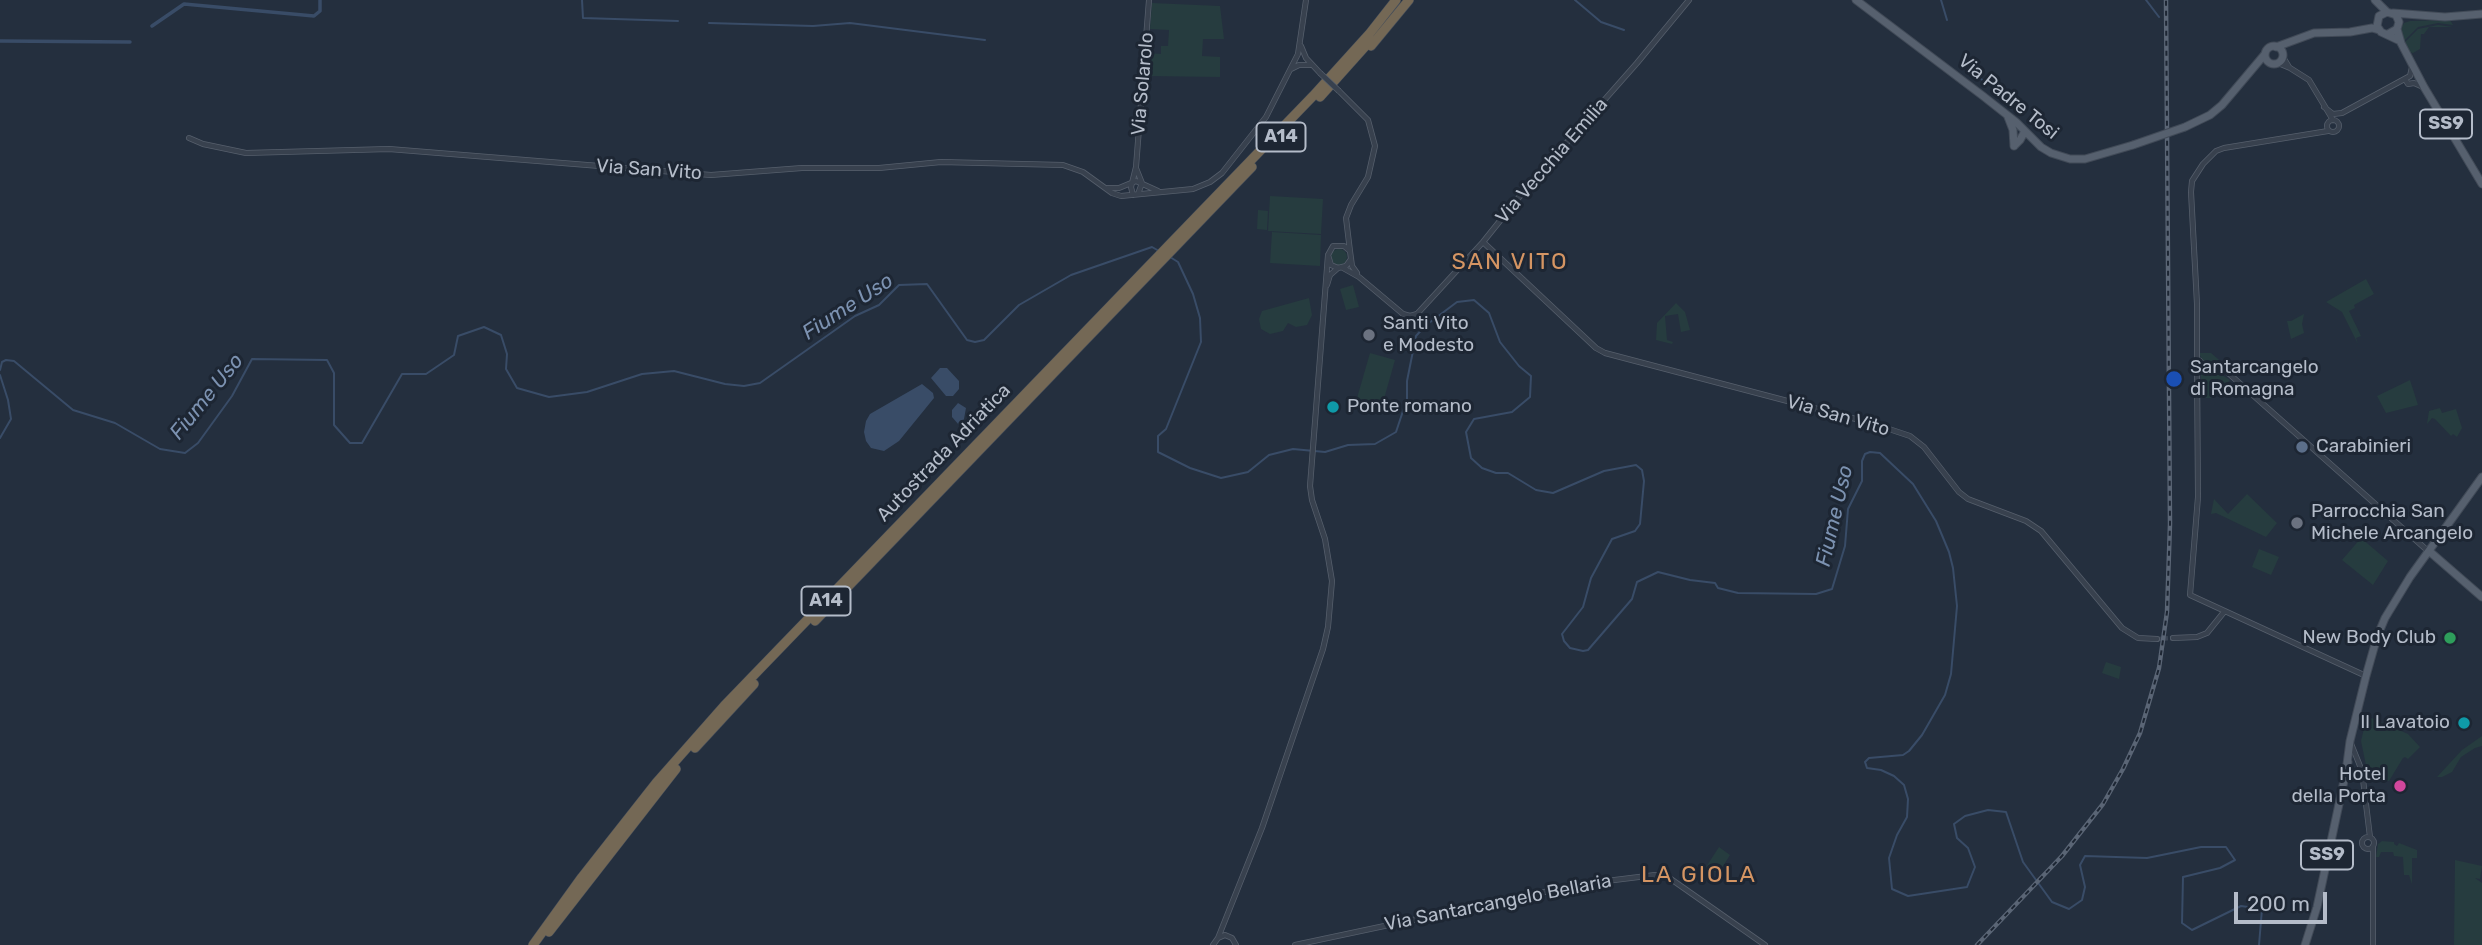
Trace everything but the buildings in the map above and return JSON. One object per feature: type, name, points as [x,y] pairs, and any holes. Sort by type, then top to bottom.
[{"type":"highway","name":"Autostrada Adriatica","points":[[1204,213],[1370,33],[1396,0]]},
{"type":"highway","name":"Autostrada Adriatica","points":[[533,945],[656,783],[724,706],[1354,61],[1403,0]]},
{"type":"highway","points":[[1354,61],[1366,52],[1409,0]]},
{"type":"highway","name":"Autostrada Adriatica","points":[[540,945],[676,769],[1142,277]]},
{"type":"main road","name":"Via Padre Tosi","points":[[1856,0],[2051,153],[2070,159],[2085,159],[2185,127],[2216,111],[2258,64],[2267,58],[2281,58]]},
{"type":"main road","points":[[2383,18],[2482,15]]},
{"type":"main road","points":[[2388,34],[2408,20],[2429,17]]},
{"type":"main road","name":"Via Padre Tosi","points":[[2267,58],[2271,47],[2314,33],[2365,29],[2383,18]]},
{"type":"main road","name":"SS9","points":[[2400,42],[2388,34],[2383,18],[2398,18],[2400,42],[2424,87],[2479,174],[2482,184]]},
{"type":"main road","points":[[2277,47],[2281,58],[2297,39]]},
{"type":"main road","points":[[2007,116],[2017,138]]},
{"type":"main road","points":[[2017,138],[2025,131]]},
{"type":"main road","points":[[2017,138],[2034,140]]},
{"type":"main road","points":[[2352,744],[2366,676],[2385,618],[2482,477]]},
{"type":"main road","points":[[2429,551],[2482,597]]},
{"type":"main road","points":[[2347,764],[2358,709]]},
{"type":"main road","name":"SS9","points":[[2305,945],[2317,907],[2347,764]]},
{"type":"street","name":"Via Solarolo","points":[[1136,195],[1132,182],[1136,167],[1149,0]]},
{"type":"street","name":"Via San Vito","points":[[189,138],[203,144],[246,153],[389,149],[711,174],[802,168],[879,168],[941,162],[1063,165],[1083,172],[1117,195],[1201,187],[1222,173],[1258,129],[1291,69],[1301,42],[1306,0]]},
{"type":"street","name":"Via Vecchia Emilia","points":[[1359,277],[1403,314],[1417,314],[1483,243],[1689,0]]},
{"type":"street","points":[[1213,945],[1225,922],[1262,828],[1323,649],[1328,627],[1332,581],[1325,539],[1311,492],[1328,255],[1331,248],[1345,242],[1349,211],[1368,177],[1375,146],[1367,120],[1311,65],[1303,52],[1301,42]]},
{"type":"street","name":"Via Padre Tosi","points":[[2281,58],[2290,68],[2309,80],[2331,124]]},
{"type":"street","points":[[1291,69],[1299,65],[1311,65]]},
{"type":"street","points":[[2324,107],[2333,114],[2341,113],[2406,81],[2413,66]]},
{"type":"street","points":[[2406,81],[2424,87]]},
{"type":"street","points":[[2341,113],[2319,132],[2216,151],[2192,181],[2197,355],[2200,365],[2197,376],[2198,497],[2190,595],[2366,676]]},
{"type":"street","name":"Via Solarolo","points":[[1136,167],[1142,183]]},
{"type":"street","points":[[1105,188],[1119,188],[1132,182],[1142,183],[1159,191]]},
{"type":"street","points":[[1136,195],[1142,183]]},
{"type":"street","points":[[1347,230],[1352,266],[1359,277]]},
{"type":"street","name":"Via San Vito","points":[[1483,243],[1596,348],[1605,353],[1910,436],[1924,447],[1959,492],[1968,499],[2026,520],[2041,531],[2122,628],[2138,638],[2157,639]]},
{"type":"street","points":[[1340,245],[1350,251]]},
{"type":"street","points":[[1328,255],[1331,265],[1359,277]]},
{"type":"street","points":[[1325,289],[1330,275],[1351,260]]},
{"type":"street","points":[[2200,365],[2227,372],[2429,551]]},
{"type":"street","points":[[2173,638],[2202,635],[2210,631],[2222,611]]},
{"type":"street","points":[[2352,744],[2361,764],[2368,837]]},
{"type":"street","points":[[2347,764],[2361,764]]},
{"type":"street","points":[[2368,837],[2374,841],[2373,945]]},
{"type":"street","points":[[2368,837],[2362,842],[2373,865]]},
{"type":"street","points":[[2367,849],[2373,846]]},
{"type":"street","name":"Via Santarcangelo Bellaria","points":[[1295,945],[1582,884],[1655,875],[1668,877],[1765,945]]},
{"type":"street","points":[[1225,922],[1229,936],[1236,944]]},
{"type":"street","points":[[1218,938],[1229,936]]},
{"type":"green space","points":[[1152,3],[1220,6],[1224,39],[1203,39],[1202,56],[1220,57],[1220,77],[1146,76],[1148,53],[1161,54],[1161,46],[1168,46],[1169,30],[1150,29]]},
{"type":"green space","points":[[2450,20],[2453,25],[2438,23],[2418,27],[2403,42],[2399,31],[2404,23],[2410,21]]},
{"type":"green space","points":[[2438,25],[2453,27],[2429,27],[2421,34],[2420,49],[2409,52],[2404,43],[2418,29]]},
{"type":"green space","points":[[1270,196],[1323,199],[1321,234],[1268,231]]},
{"type":"green space","points":[[1258,210],[1268,211],[1267,230],[1257,229]]},
{"type":"green space","points":[[1272,232],[1321,235],[1320,266],[1270,263]]},
{"type":"green space","points":[[1339,249],[1345,251],[1345,263],[1339,265],[1333,263],[1331,257],[1333,251]]},
{"type":"green space","points":[[2366,279],[2374,294],[2354,305],[2355,308],[2349,311],[2361,336],[2356,338],[2358,344],[2342,312],[2326,302]]},
{"type":"green space","points":[[1353,285],[1359,307],[1346,310],[1340,289]]},
{"type":"green space","points":[[1309,298],[1312,315],[1307,325],[1296,327],[1288,323],[1283,331],[1270,334],[1261,329],[1259,319],[1262,311]]},
{"type":"green space","points":[[1676,303],[1685,312],[1690,330],[1681,332],[1678,314],[1665,316],[1667,340],[1673,342],[1672,344],[1656,340],[1657,323]]},
{"type":"green space","points":[[2304,314],[2304,333],[2291,339],[2287,321]]},
{"type":"green space","points":[[1370,353],[1395,360],[1382,406],[1357,398]]},
{"type":"green space","points":[[2199,353],[2211,353],[2231,370],[2230,372],[2221,365],[2203,362]]},
{"type":"green space","points":[[2203,371],[2216,371],[2230,380],[2213,398],[2201,398]]},
{"type":"green space","points":[[2410,380],[2418,405],[2386,413],[2377,396]]},
{"type":"green space","points":[[2440,408],[2442,413],[2456,409],[2462,428],[2457,437],[2453,434],[2451,436],[2435,419],[2432,418],[2427,424],[2429,411]]},
{"type":"green space","points":[[2247,494],[2277,523],[2266,537],[2216,513],[2211,514],[2214,499],[2228,514]]},
{"type":"green space","points":[[2361,538],[2388,561],[2373,585],[2342,560]]},
{"type":"green space","points":[[2259,549],[2279,557],[2271,575],[2252,567]]},
{"type":"green space","points":[[2106,662],[2121,667],[2119,679],[2102,673]]},
{"type":"green space","points":[[2367,716],[2408,734],[2420,747],[2408,759],[2403,758],[2389,781],[2369,780],[2361,741]]},
{"type":"green space","points":[[2482,736],[2482,746],[2461,757],[2452,772],[2437,777],[2462,750]]},
{"type":"green space","points":[[2382,841],[2394,842],[2397,846],[2399,843],[2417,850],[2417,858],[2412,858],[2412,884],[2409,875],[2404,875],[2403,857],[2394,856],[2393,852],[2381,852],[2379,857],[2376,857],[2378,844]]},
{"type":"green space","points":[[1719,847],[1730,855],[1718,874],[1706,867]]},
{"type":"green space","points":[[2455,860],[2482,866],[2480,879],[2475,878],[2482,883],[2482,945],[2454,945]]},
{"type":"water","points":[[940,368],[947,368],[959,381],[959,389],[953,396],[946,396],[931,378]]},
{"type":"water","points":[[922,384],[933,393],[934,398],[899,441],[884,451],[871,448],[864,432],[870,414]]},
{"type":"water","points":[[958,403],[966,408],[964,419],[959,425],[952,417],[952,410]]},
{"type":"waterway","points":[[152,26],[184,4],[314,16],[320,11],[320,0]]},
{"type":"waterway","points":[[582,0],[583,18],[678,21]]},
{"type":"waterway","points":[[1575,0],[1601,22],[1624,30]]},
{"type":"waterway","points":[[1941,0],[1947,20]]},
{"type":"waterway","points":[[2146,0],[2159,17]]},
{"type":"waterway","points":[[709,23],[813,26],[850,23],[985,40]]},
{"type":"waterway","points":[[0,41],[130,42]]},
{"type":"waterway","points":[[1963,63],[1971,72],[2017,104],[2022,114]]},
{"type":"waterway","name":"Fiume Uso","points":[[0,370],[2,362],[14,361],[73,410],[115,423],[160,449],[185,453],[198,443],[232,396],[252,359],[327,360],[334,373],[334,425],[350,443],[362,443],[402,374],[426,374],[454,355],[458,336],[484,327],[501,335],[507,354],[506,369],[517,388],[549,397],[587,392],[642,374],[674,371],[744,386],[760,383],[855,316],[879,305],[899,285],[927,284],[967,340],[975,342],[984,340],[1019,305],[1071,275],[1152,247],[1159,251]]},
{"type":"waterway","name":"Fiume Uso","points":[[1170,257],[1178,262],[1193,294],[1200,318],[1201,342],[1166,429],[1158,436],[1158,452],[1190,468],[1221,478],[1248,472],[1269,455],[1293,449],[1325,452],[1348,445],[1375,444],[1396,432],[1407,399],[1407,381],[1416,336],[1457,302],[1474,300],[1489,313],[1500,342],[1519,366],[1531,376],[1530,397],[1512,412],[1474,419],[1466,432],[1471,458],[1482,468],[1496,473],[1508,473],[1536,490],[1553,493],[1604,471],[1636,465],[1642,470],[1644,481],[1640,524],[1635,531],[1612,539],[1591,578],[1583,607],[1562,634],[1570,648],[1588,650],[1632,599],[1637,582],[1658,572],[1715,583],[1718,588],[1738,593],[1816,594],[1832,589],[1845,546],[1848,509],[1862,481],[1862,461],[1865,454],[1880,453],[1913,484],[1936,521],[1953,568],[1957,606],[1951,674],[1945,695],[1922,735],[1903,755],[1869,758],[1865,762],[1867,768],[1894,776],[1904,785],[1908,799],[1907,817],[1889,858],[1892,889],[1908,896],[1967,887],[1975,867],[1968,848],[1957,838],[1954,824],[1965,816],[1988,810],[2006,812],[2023,862],[2052,902],[2069,909],[2082,900],[2085,887],[2080,865],[2085,856],[2147,858],[2201,847],[2226,847],[2235,860],[2220,868],[2183,877],[2182,923],[2192,930],[2241,906],[2262,909],[2259,945]]},
{"type":"waterway","name":"Fiume Uso","points":[[0,375],[11,419],[0,438]]},
{"type":"tunnel","points":[[2157,639],[2173,638]]},
{"type":"railway","points":[[1977,945],[2062,856],[2103,804],[2140,733],[2159,668],[2167,612],[2170,524],[2166,0]]},
{"type":"place","name":"Santi Vito e Modesto","points":[[1369,335]]},
{"type":"place","name":"Santarcangelo di Romagna","points":[[2174,379]]},
{"type":"place","name":"Ponte romano","points":[[1333,407]]},
{"type":"place","name":"Carabinieri","points":[[2302,447]]},
{"type":"place","name":"Parrocchia San Michele Arcangelo","points":[[2297,523]]},
{"type":"place","name":"New Body Club","points":[[2450,638]]},
{"type":"place","name":"Il Lavatoio","points":[[2464,723]]},
{"type":"place","name":"Hotel della Porta","points":[[2400,786]]},
{"type":"district","name":"SAN VITO","points":[[1510,262]]},
{"type":"district","name":"LA GIOLA","points":[[1699,875]]}]
